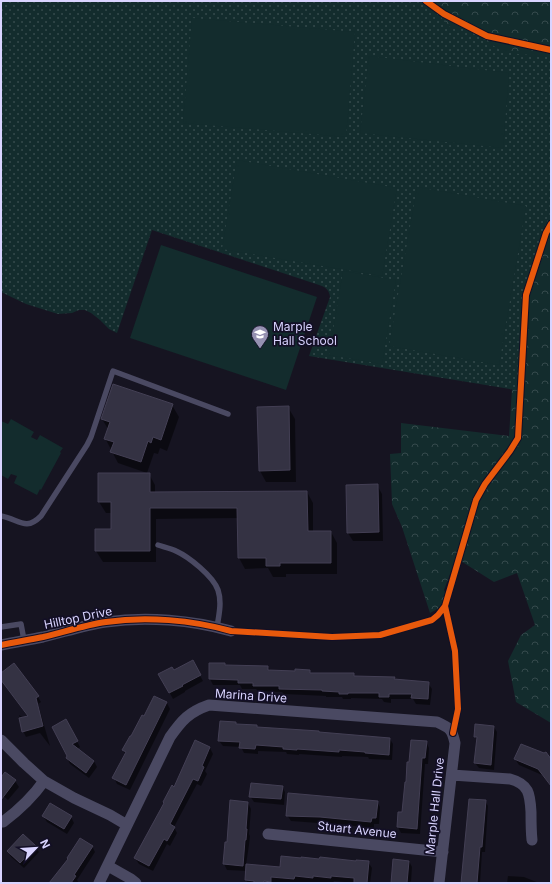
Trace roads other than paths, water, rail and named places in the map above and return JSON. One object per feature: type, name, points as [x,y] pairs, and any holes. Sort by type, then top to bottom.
[{"type":"street","name":"Hilltop Drive","points":[[1,645],[106,622],[140,619],[179,621],[217,627],[231,631]]},
{"type":"street","name":"Marina Drive","points":[[99,883],[170,737],[188,716],[198,709],[209,705],[437,722],[448,727],[453,732]]},
{"type":"street","name":"Marple Hall Drive","points":[[439,883],[444,852],[455,743],[453,732]]},
{"type":"street","points":[[1,740],[44,781],[127,825]]},
{"type":"street","points":[[452,775],[510,779],[523,785],[528,790],[530,800],[528,836]]},
{"type":"street","points":[[4,824],[26,803],[44,781]]},
{"type":"street","name":"Stuart Avenue","points":[[268,834],[444,852]]},
{"type":"street","points":[[108,866],[136,883]]},
{"type":"lane","points":[[1,516],[24,524],[30,524],[41,516],[91,437],[113,371],[228,414]]},
{"type":"lane","points":[[158,545],[177,551],[212,579],[218,590],[220,602],[217,627]]},
{"type":"lane","points":[[1,627],[21,624],[24,640]]},
{"type":"place","name":"Marple Hall School","points":[[260,349]]}]
